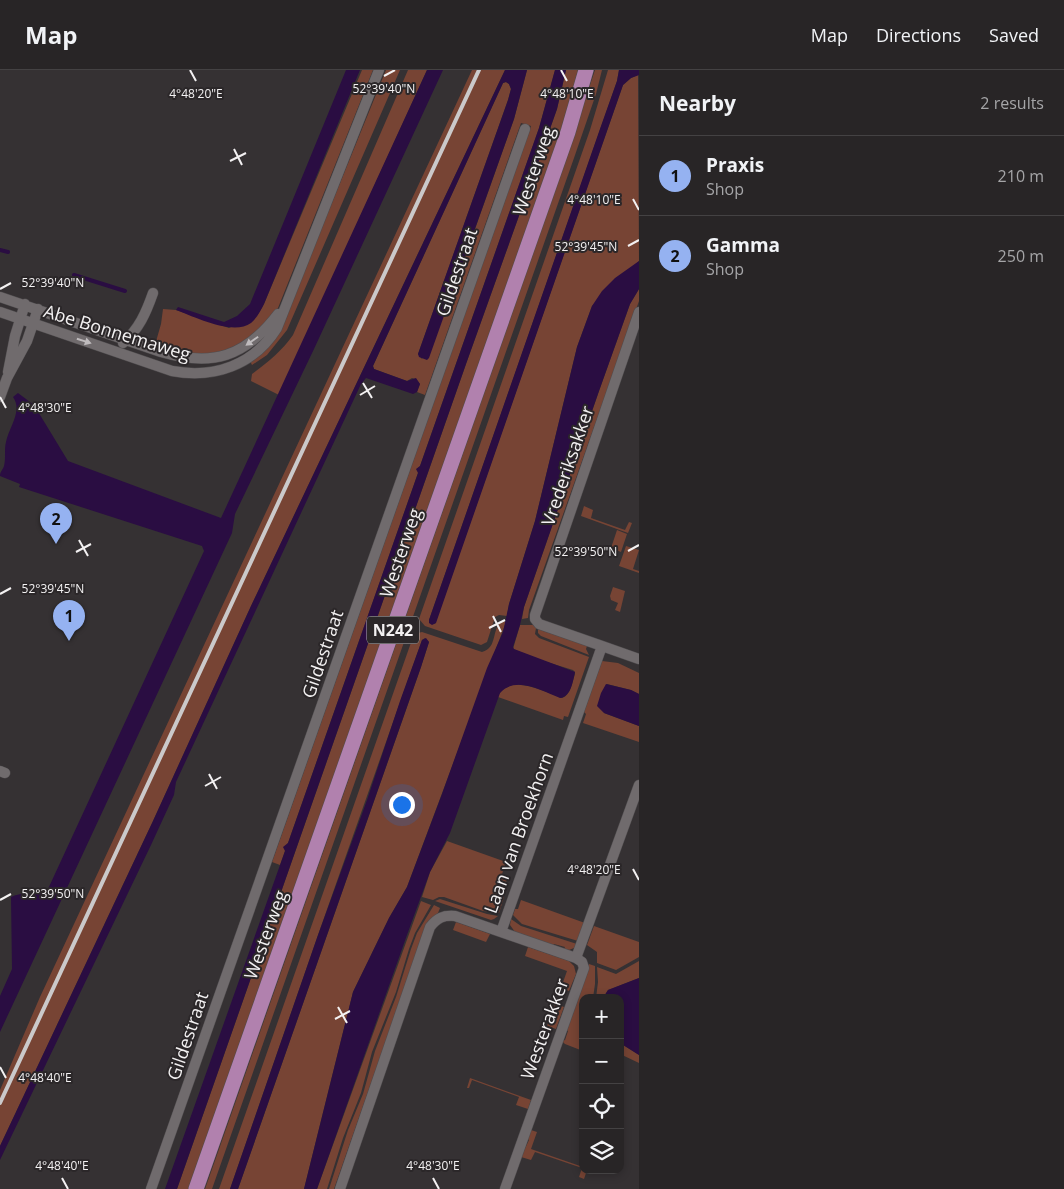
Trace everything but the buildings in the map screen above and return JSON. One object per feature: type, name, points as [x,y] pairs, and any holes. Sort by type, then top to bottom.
[{"type":"main road","name":"Westerweg","points":[[196,1189],[565,141],[586,70]]},
{"type":"street","name":"Abe Bonnemaweg","points":[[0,312],[172,371],[186,374],[202,374],[238,364],[258,351],[277,328],[379,70]]},
{"type":"street","name":"Gildestraat","points":[[151,1189],[525,129]]},
{"type":"street","points":[[114,350],[136,330],[144,318],[153,293]]},
{"type":"street","name":"Abe Bonnemaweg","points":[[0,296],[183,358],[199,359],[212,358],[246,346],[260,335],[285,306]]},
{"type":"street","points":[[7,378],[12,350],[25,304]]},
{"type":"street","points":[[0,397],[7,378],[25,346],[38,309]]},
{"type":"street","name":"Vrederiksakker","points":[[602,646],[539,624],[535,619],[535,615],[639,312]]},
{"type":"street","points":[[602,646],[639,659]]},
{"type":"street","name":"Laan van Broekhorn","points":[[340,1189],[430,927],[435,920],[448,915],[501,932],[602,646]]},
{"type":"street","points":[[576,958],[639,785]]},
{"type":"street","name":"Westerakker","points":[[501,932],[576,958],[582,962],[584,968],[505,1189]]},
{"type":"shaded area","points":[[346,70],[360,70],[264,304],[257,316],[251,323],[234,327],[203,321],[176,310],[178,307],[224,322],[237,316],[250,304]]},
{"type":"shaded area","points":[[362,70],[373,70],[278,308],[268,323],[256,336],[244,343],[214,353],[189,353],[155,345],[163,309],[176,310],[229,328],[258,314],[264,304]]},
{"type":"shaded area","points":[[386,70],[400,70],[287,330],[267,355],[252,365],[250,361],[279,333]]},
{"type":"shaded area","points":[[408,70],[427,70],[279,395],[251,381],[252,374],[274,356],[293,335]]},
{"type":"shaded area","points":[[427,70],[443,70],[314,349],[235,514],[232,533],[0,1032],[0,996],[12,969],[11,897],[48,889],[204,551],[202,546],[19,487],[20,484],[0,476],[5,463],[6,442],[17,408],[13,397],[18,393],[34,405],[68,461],[221,518]]},
{"type":"shaded area","points":[[472,70],[505,70],[251,606],[153,821],[0,1146],[0,1090],[40,997]]},
{"type":"shaded area","points":[[505,70],[527,70],[514,119],[429,358],[427,360],[419,357],[418,354],[508,100],[511,89],[506,82],[503,83],[373,366],[374,369],[407,381],[416,378],[420,384],[417,392],[413,394],[366,378],[361,384],[176,782],[174,795],[151,845],[0,1160],[0,1146],[153,821],[251,606]]},
{"type":"shaded area","points":[[527,70],[555,70],[539,128],[280,865],[272,862],[531,126],[521,123],[425,395],[417,392],[420,384],[416,379],[412,378],[407,381],[374,369],[373,366],[503,83],[506,82],[511,89],[508,100],[418,354],[422,359],[446,311],[514,119]]},
{"type":"shaded area","points":[[555,70],[566,70],[557,109],[177,1189],[165,1189],[285,851],[283,847],[288,843],[418,473],[416,469],[420,466],[539,128]]},
{"type":"shaded area","points":[[566,70],[578,70],[558,142],[190,1189],[177,1189],[557,109]]},
{"type":"shaded area","points":[[595,70],[602,70],[596,94],[574,158],[212,1189],[205,1189],[543,225]]},
{"type":"shaded area","points":[[608,70],[619,70],[617,81],[429,620],[435,624],[623,85],[638,75],[639,261],[592,306],[577,347],[535,521],[507,616],[499,615],[495,617],[487,642],[481,645],[425,626],[419,619],[590,130]]},
{"type":"shaded area","points":[[619,70],[639,70],[639,75],[631,78],[623,85],[436,623],[432,625],[429,623],[429,620],[617,81]]},
{"type":"shaded area","points":[[639,261],[639,289],[630,304],[599,391],[524,607],[513,647],[575,672],[571,688],[567,695],[560,698],[529,686],[521,685],[506,688],[500,693],[450,833],[430,872],[317,1189],[304,1189],[353,992],[389,918],[407,887],[487,668],[503,632],[509,604],[535,521],[577,347],[592,306],[602,291],[615,278]]},
{"type":"shaded area","points":[[639,289],[639,301],[529,610],[528,618],[522,619],[524,607],[599,391],[630,304]]},
{"type":"shaded area","points":[[584,506],[593,510],[591,518],[625,530],[629,522],[632,523],[628,533],[581,516]]},
{"type":"shaded area","points":[[617,530],[627,534],[621,552],[611,548]]},
{"type":"shaded area","points":[[626,546],[639,550],[633,569],[639,571],[639,573],[619,566]]},
{"type":"shaded area","points":[[613,587],[625,591],[620,612],[615,610],[618,603],[611,600],[610,596]]},
{"type":"shaded area","points":[[502,621],[506,622],[407,887],[389,918],[353,992],[304,1189],[238,1189],[421,667],[429,642],[425,638],[422,640],[230,1189],[219,1189],[414,634],[422,632],[482,652],[490,647],[496,629]]},
{"type":"shaded area","points":[[520,625],[533,625],[536,628],[535,634],[539,638],[589,657],[568,717],[564,716],[563,720],[498,697],[503,690],[510,686],[518,685],[537,688],[562,698],[567,694],[572,684],[575,674],[573,670],[537,659],[513,649]]},
{"type":"shaded area","points":[[538,629],[587,646],[586,649],[589,655],[541,636],[538,633]]},
{"type":"shaded area","points":[[426,638],[429,642],[421,667],[238,1189],[230,1189],[400,701],[422,640]]},
{"type":"shaded area","points":[[602,661],[618,663],[639,673],[639,694],[607,684],[604,713],[639,726],[639,742],[583,723],[586,714],[584,712]]},
{"type":"shaded area","points":[[606,684],[631,690],[639,694],[639,726],[604,713],[597,706]]},
{"type":"shaded area","points":[[447,841],[506,862],[502,874],[508,877],[501,896],[504,897],[499,913],[483,911],[444,897],[433,900],[422,897],[430,872]]},
{"type":"shaded area","points":[[440,899],[498,916],[491,920],[435,901]]},
{"type":"shaded area","points":[[521,900],[585,923],[578,941],[522,924],[513,915],[515,909],[518,909]]},
{"type":"shaded area","points":[[421,901],[431,905],[415,933],[409,949],[396,992],[372,1052],[361,1093],[343,1138],[327,1189],[317,1189]]},
{"type":"shaded area","points":[[434,905],[440,908],[424,932],[334,1189],[329,1189],[411,949],[417,933]]},
{"type":"shaded area","points":[[511,919],[521,926],[577,944],[569,950],[564,949],[565,947],[554,944],[553,946],[515,932],[510,925]]},
{"type":"shaded area","points":[[456,922],[490,934],[486,942],[453,930]]},
{"type":"shaded area","points":[[594,926],[639,942],[639,957],[616,970],[597,963],[597,952],[587,945]]},
{"type":"shaded area","points":[[528,947],[569,961],[574,966],[576,974],[569,991],[561,988],[567,971],[525,956]]},
{"type":"shaded area","points":[[639,961],[639,978],[608,990],[606,994],[596,994],[597,967],[616,974]]},
{"type":"shaded area","points":[[589,964],[595,966],[594,994],[579,994],[579,1049],[562,1041],[565,1040],[568,1031],[566,1030]]},
{"type":"shaded area","points":[[639,978],[639,1055],[624,1046],[624,994],[606,994],[608,990]]},
{"type":"shaded area","points":[[555,1004],[564,1007],[556,1029],[547,1026]]},
{"type":"shaded area","points":[[624,1046],[639,1055],[639,1063],[624,1056]]},
{"type":"shaded area","points":[[470,1078],[531,1100],[528,1109],[516,1105],[519,1097],[472,1080],[469,1088],[467,1088]]},
{"type":"shaded area","points":[[531,1130],[537,1132],[531,1149],[579,1167],[535,1152],[531,1160],[521,1157],[529,1140],[527,1139]]},
{"type":"shaded area","points":[[580,1174],[586,1174],[584,1179],[579,1177]]},
{"type":"waterway","points":[[0,250],[8,252]]},
{"type":"waterway","points":[[74,275],[125,291]]},
{"type":"railway","points":[[0,1103],[479,70]]},
{"type":"place","name":"Gamma","points":[[56,544]]},
{"type":"place","name":"Praxis","points":[[69,641]]}]
